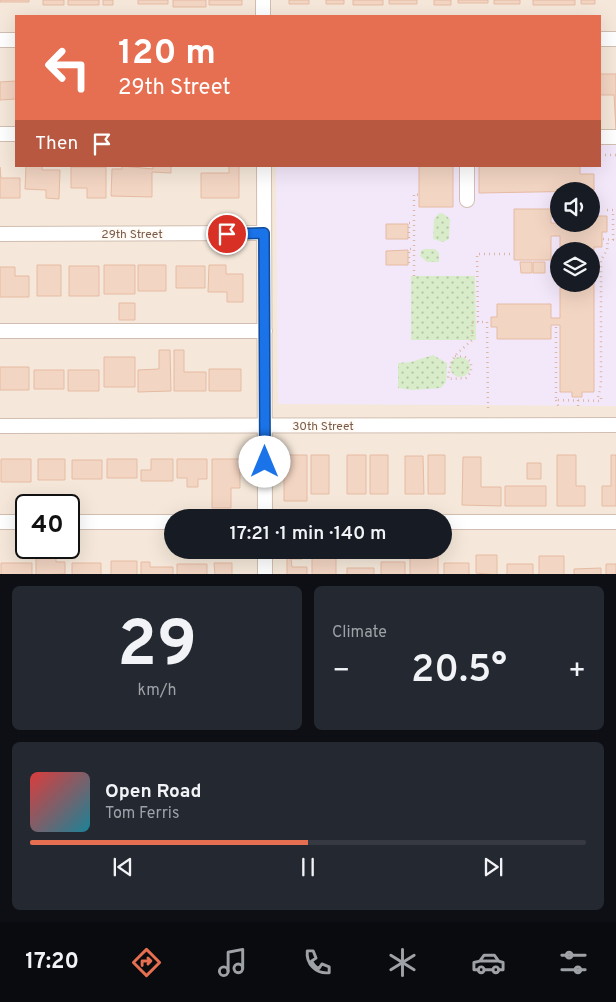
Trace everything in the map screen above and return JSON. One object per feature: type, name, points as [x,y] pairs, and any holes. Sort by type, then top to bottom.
[{"type":"street","points":[[263,0],[263,15]]},
{"type":"street","points":[[601,39],[616,39]]},
{"type":"street","points":[[0,40],[15,40]]},
{"type":"street","points":[[0,134],[15,134]]},
{"type":"street","points":[[601,137],[616,137]]},
{"type":"street","points":[[264,167],[265,509]]},
{"type":"street","points":[[468,167],[468,200]]},
{"type":"street","name":"29th Street","points":[[0,234],[264,233]]},
{"type":"street","points":[[0,331],[265,331]]},
{"type":"street","name":"30th Street","points":[[0,426],[616,425]]},
{"type":"street","points":[[0,522],[15,522]]},
{"type":"street","points":[[80,522],[164,522]]},
{"type":"street","points":[[452,522],[616,522]]},
{"type":"street","points":[[265,559],[265,574]]},
{"type":"path","points":[[601,155],[616,156]]},
{"type":"path","points":[[414,276],[414,194],[419,195]]},
{"type":"path","points":[[603,239],[615,240],[613,210],[607,210]]},
{"type":"path","points":[[409,238],[409,223],[414,223]]},
{"type":"path","points":[[556,400],[601,401],[599,396],[601,385],[601,260],[607,250],[608,239]]},
{"type":"path","points":[[409,263],[409,249],[414,249]]},
{"type":"path","points":[[478,322],[477,254],[512,254]]},
{"type":"path","points":[[455,356],[465,357],[471,362],[471,372],[466,378],[448,378],[449,364],[455,356],[472,340],[472,322],[487,322],[488,408]]},
{"type":"path","points":[[556,327],[556,400],[559,408]]},
{"type":"path","points":[[578,400],[578,408]]},
{"type":"shaded area","points":[[0,0],[616,0],[616,574],[0,574]]},
{"type":"shaded area","points":[[601,140],[616,140],[616,406],[278,404],[276,167],[601,167]]},
{"type":"green space","points":[[439,213],[444,214],[450,219],[449,239],[443,242],[433,239],[434,219]]},
{"type":"green space","points":[[424,249],[435,249],[439,253],[439,262],[427,262],[420,256],[421,251]]},
{"type":"green space","points":[[411,276],[475,276],[476,340],[411,340]]},
{"type":"green space","points":[[433,355],[447,363],[446,382],[441,388],[412,390],[398,388],[398,363],[411,362]]},
{"type":"green space","points":[[460,357],[467,360],[470,367],[467,374],[460,377],[453,374],[450,367],[453,360]]},
{"type":"building","points":[[0,0],[29,0],[29,2],[0,2]]},
{"type":"building","points":[[43,0],[64,0],[64,5],[43,5]]},
{"type":"building","points":[[68,0],[99,0],[99,5],[68,5]]},
{"type":"building","points":[[103,0],[113,0],[113,5],[103,5]]},
{"type":"building","points":[[138,0],[168,0],[168,4],[138,4]]},
{"type":"building","points":[[173,0],[206,0],[206,7],[173,7]]},
{"type":"building","points":[[209,0],[242,0],[242,5],[209,5]]},
{"type":"building","points":[[289,0],[309,0],[309,4],[289,4]]},
{"type":"building","points":[[326,0],[344,0],[344,4],[326,4]]},
{"type":"building","points":[[353,0],[383,0],[383,5],[353,5]]},
{"type":"building","points":[[389,0],[417,0],[417,4],[389,4]]},
{"type":"building","points":[[434,0],[451,0],[451,5],[434,5]]},
{"type":"building","points":[[458,0],[488,0],[488,3],[458,3]]},
{"type":"building","points":[[494,0],[520,0],[520,4],[494,4]]},
{"type":"building","points":[[533,0],[575,0],[575,5],[533,5]]},
{"type":"building","points":[[581,0],[595,0],[595,4],[581,4]]},
{"type":"building","points":[[601,74],[616,74],[616,130],[614,95],[601,95]]},
{"type":"building","points":[[15,81],[15,99],[0,100],[0,82]]},
{"type":"building","points":[[0,167],[1,178],[20,178],[20,198],[0,198]]},
{"type":"building","points":[[26,167],[42,167],[42,170],[60,170],[59,199],[46,198],[46,190],[25,189]]},
{"type":"building","points":[[71,167],[106,167],[106,198],[87,198],[87,188],[71,188]]},
{"type":"building","points":[[122,167],[153,169],[153,167],[171,167],[171,173],[152,172],[152,197],[111,196],[112,169],[122,169]]},
{"type":"building","points":[[229,167],[239,167],[239,198],[201,198],[201,173],[229,173]]},
{"type":"building","points":[[419,167],[453,167],[453,207],[419,207]]},
{"type":"building","points":[[479,167],[580,167],[580,174],[594,174],[594,182],[550,182],[550,192],[479,193]]},
{"type":"building","points":[[514,209],[550,209],[550,232],[600,232],[600,216],[607,216],[607,232],[602,232],[602,247],[600,247],[600,242],[560,242],[560,236],[551,236],[550,260],[514,260]]},
{"type":"building","points":[[386,224],[408,224],[408,239],[386,239]]},
{"type":"building","points":[[408,250],[408,265],[386,265],[386,251]]},
{"type":"building","points":[[520,262],[532,262],[532,273],[521,273]]},
{"type":"building","points":[[533,262],[545,262],[545,273],[533,273]]},
{"type":"building","points":[[37,265],[61,265],[61,296],[37,296]]},
{"type":"building","points":[[104,265],[135,265],[135,294],[104,294]]},
{"type":"building","points":[[138,265],[166,265],[166,291],[138,291]]},
{"type":"building","points":[[209,265],[226,265],[226,274],[243,274],[243,302],[227,302],[227,292],[208,292]]},
{"type":"building","points":[[69,266],[99,266],[99,296],[69,296]]},
{"type":"building","points":[[176,266],[205,266],[205,288],[176,288]]},
{"type":"building","points":[[0,267],[15,267],[15,276],[29,276],[29,297],[0,297]]},
{"type":"building","points":[[560,292],[594,292],[594,392],[582,392],[582,397],[572,397],[572,392],[560,392],[560,325],[551,325],[551,339],[497,339],[497,327],[491,327],[491,317],[497,317],[497,304],[551,304],[551,318],[560,318]]},
{"type":"building","points":[[119,303],[135,303],[135,320],[119,320]]},
{"type":"building","points":[[159,350],[170,350],[171,391],[138,392],[138,370],[159,369]]},
{"type":"building","points":[[174,350],[184,350],[184,372],[206,372],[206,391],[174,391]]},
{"type":"building","points":[[104,357],[135,357],[135,387],[104,387]]},
{"type":"building","points":[[0,367],[29,367],[29,390],[0,390]]},
{"type":"building","points":[[209,369],[241,369],[241,391],[209,391]]},
{"type":"building","points":[[34,370],[64,370],[64,389],[34,389]]},
{"type":"building","points":[[68,370],[99,370],[99,391],[68,391]]},
{"type":"building","points":[[284,455],[307,455],[307,501],[284,501]]},
{"type":"building","points":[[311,455],[329,455],[329,494],[311,494]]},
{"type":"building","points":[[347,455],[366,455],[366,494],[347,494]]},
{"type":"building","points":[[370,455],[388,455],[388,494],[370,494]]},
{"type":"building","points":[[428,455],[445,455],[445,494],[428,494]]},
{"type":"building","points":[[557,455],[576,455],[576,486],[585,486],[585,506],[557,506]]},
{"type":"building","points":[[611,455],[616,455],[616,506],[602,506],[602,486],[611,486]]},
{"type":"building","points":[[405,456],[423,456],[424,494],[405,494]]},
{"type":"building","points":[[463,457],[481,457],[481,487],[501,487],[501,506],[462,505]]},
{"type":"building","points":[[1,459],[31,459],[31,482],[1,482]]},
{"type":"building","points":[[38,459],[65,459],[65,480],[38,480]]},
{"type":"building","points":[[107,459],[137,459],[137,478],[107,478]]},
{"type":"building","points":[[151,459],[173,459],[173,481],[141,481],[141,470],[151,470]]},
{"type":"building","points":[[177,459],[207,459],[207,479],[198,479],[198,487],[187,487],[187,478],[177,478]]},
{"type":"building","points":[[212,459],[240,459],[240,488],[231,488],[231,508],[212,508]]},
{"type":"building","points":[[72,460],[102,460],[102,479],[72,479]]},
{"type":"building","points":[[527,463],[541,463],[541,479],[527,479]]},
{"type":"building","points":[[505,486],[546,486],[546,506],[505,506]]},
{"type":"building","points":[[476,555],[497,555],[497,574],[476,573]]},
{"type":"building","points":[[539,556],[564,556],[564,574],[539,574]]},
{"type":"building","points":[[36,559],[56,559],[56,562],[65,562],[65,574],[36,574]]},
{"type":"building","points":[[287,559],[291,559],[292,567],[307,567],[307,574],[287,574]]},
{"type":"building","points":[[312,559],[336,559],[336,574],[312,574]]},
{"type":"building","points":[[410,559],[438,559],[438,574],[410,574]]},
{"type":"building","points":[[111,561],[137,561],[137,574],[111,574]]},
{"type":"building","points":[[141,562],[150,562],[150,567],[173,567],[173,574],[141,574]]},
{"type":"building","points":[[381,562],[405,562],[405,574],[381,574]]},
{"type":"building","points":[[1,563],[32,563],[32,574],[1,574]]},
{"type":"building","points":[[72,563],[101,563],[101,574],[72,574]]},
{"type":"building","points":[[214,563],[232,563],[232,574],[215,574]]},
{"type":"building","points":[[444,563],[469,563],[469,574],[444,574]]},
{"type":"building","points":[[177,564],[207,564],[207,574],[177,574]]},
{"type":"building","points":[[507,564],[533,564],[533,574],[507,574]]},
{"type":"building","points":[[606,564],[616,564],[616,574],[606,574]]},
{"type":"building","points":[[347,568],[374,568],[374,574],[347,574]]},
{"type":"building","points":[[601,568],[601,574],[574,574],[574,569]]},
{"type":"route","points":[[227,234],[264,233],[265,462]]}]
